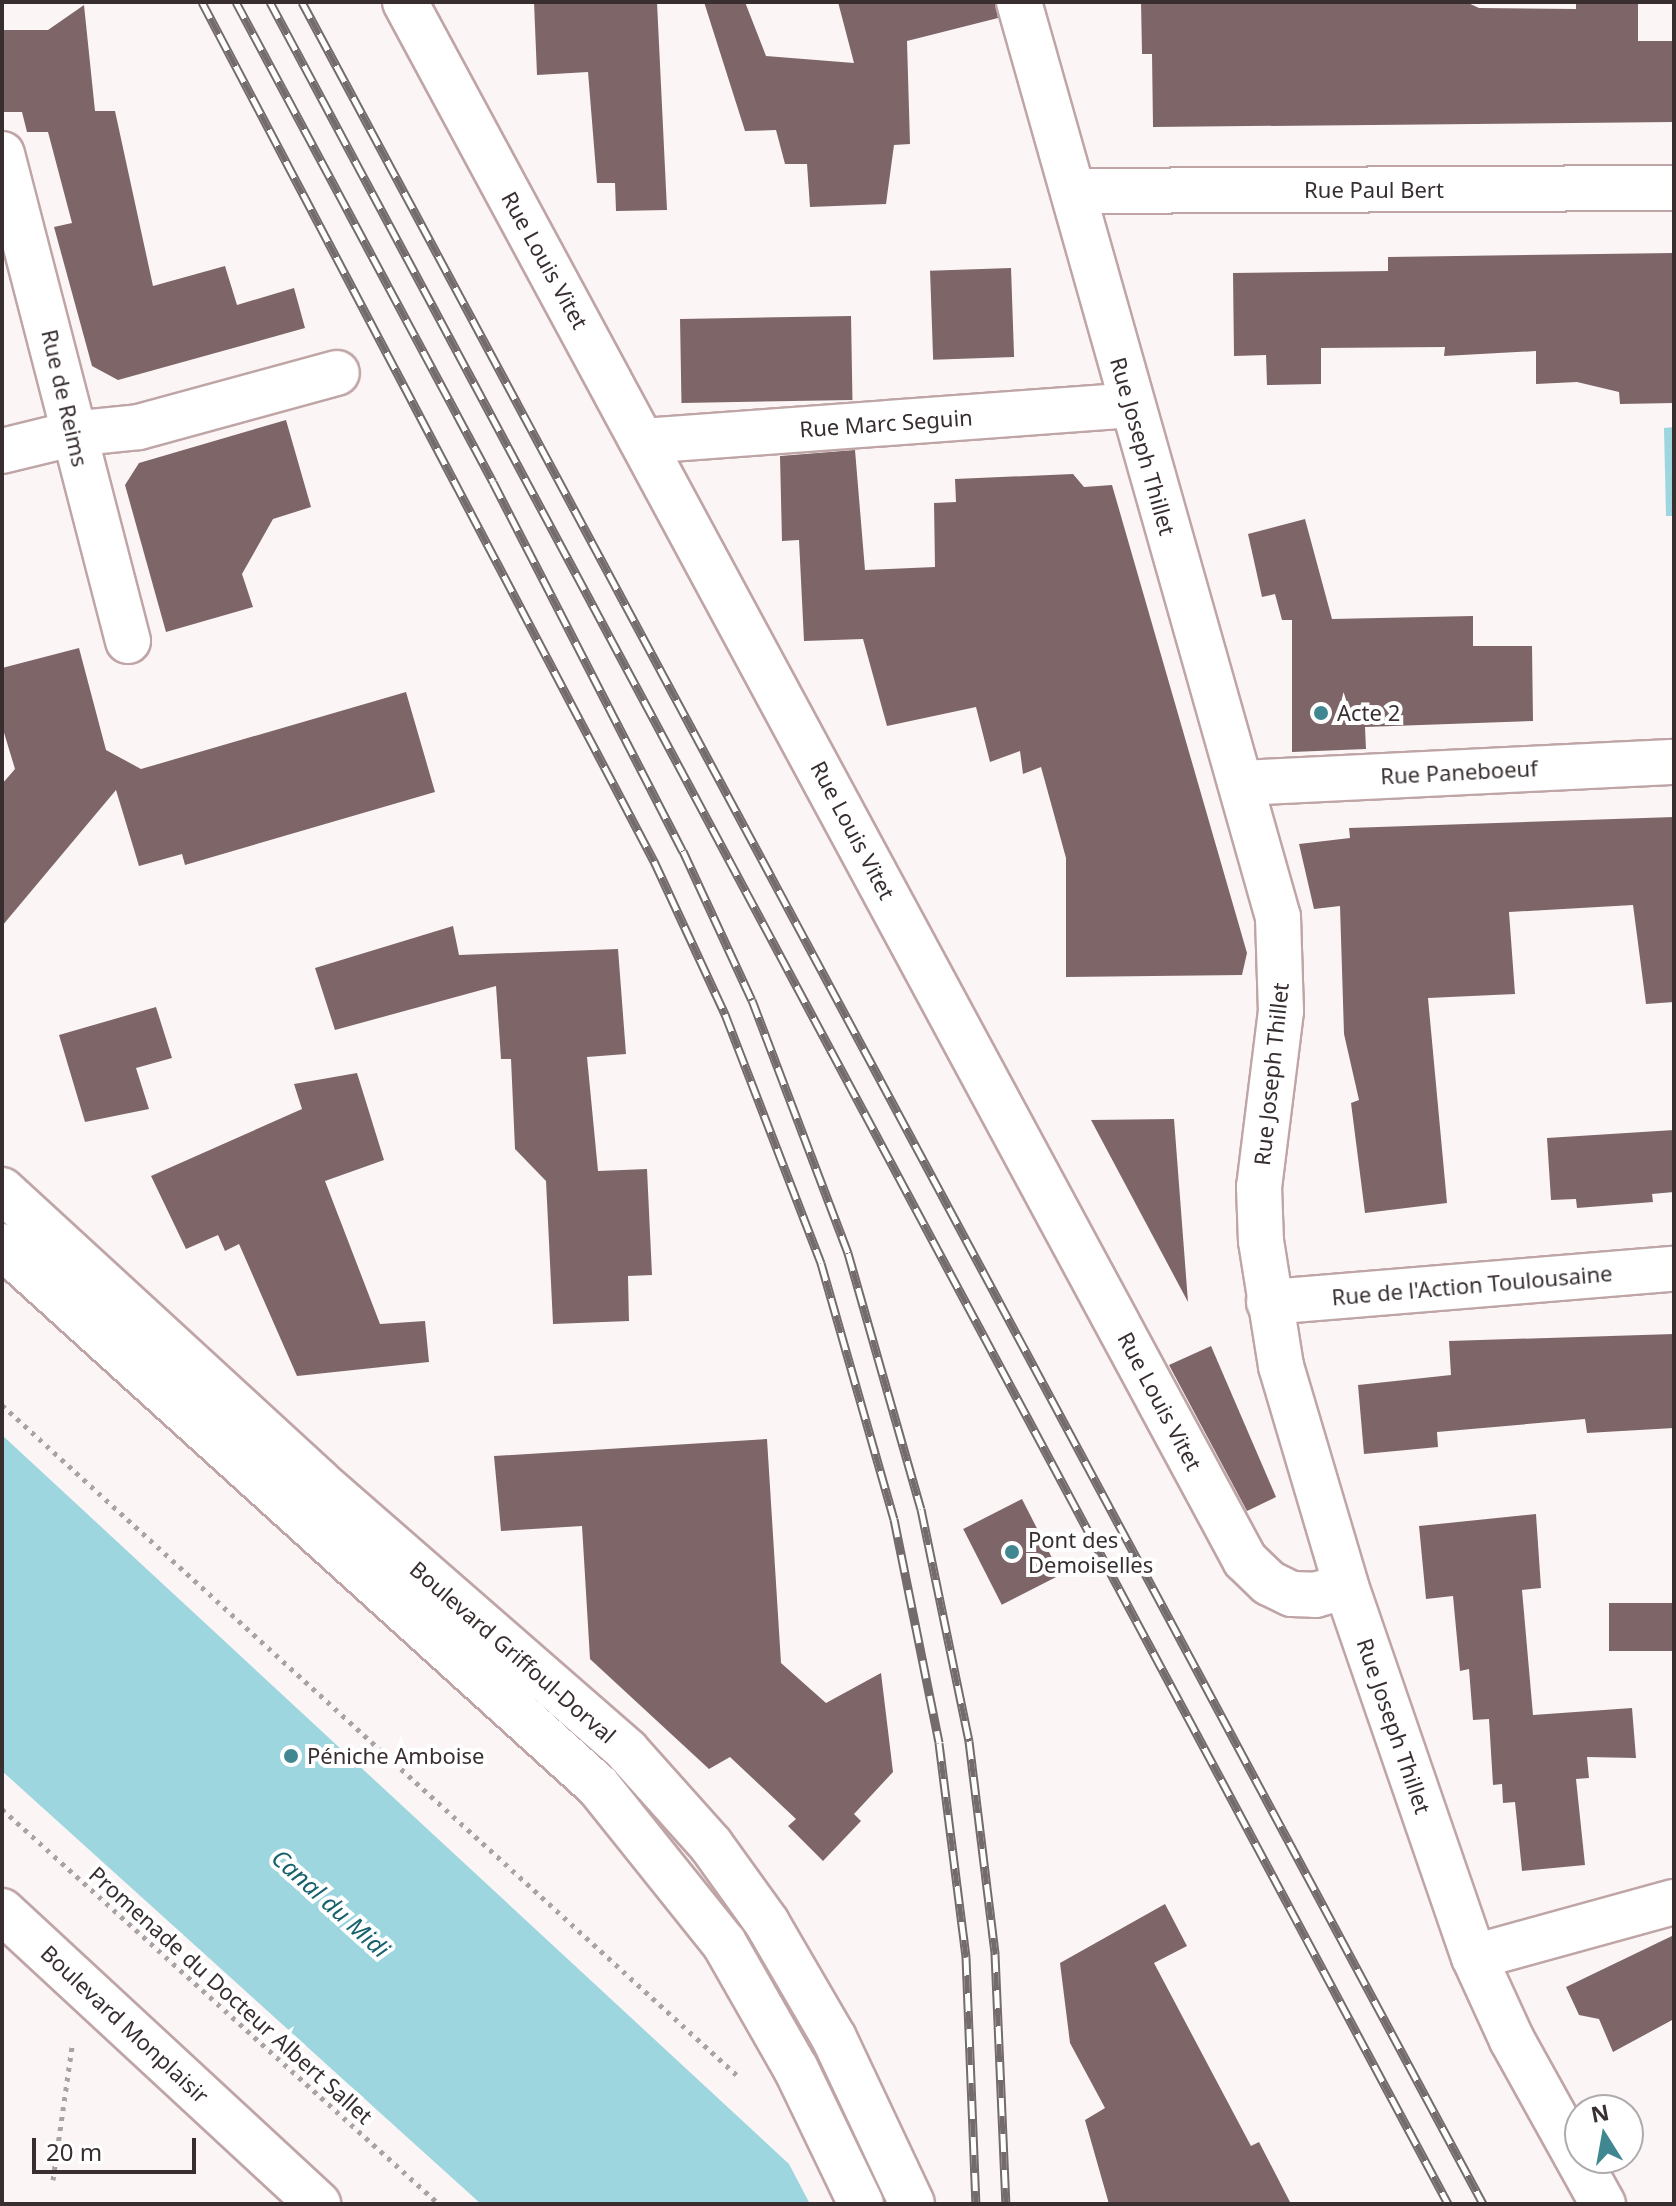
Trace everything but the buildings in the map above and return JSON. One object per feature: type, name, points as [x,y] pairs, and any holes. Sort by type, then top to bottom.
[{"type":"street","name":"Rue Louis Vitet","points":[[405,2],[1245,1560],[1269,1583],[1292,1594],[1315,1595],[1346,1586]]},
{"type":"street","name":"Rue Joseph Thillet","points":[[1019,2],[1129,405],[1243,783],[1278,917],[1283,963],[1259,1187],[1269,1302],[1281,1366],[1346,1586],[1474,1957]]},
{"type":"street","name":"Rue de Reims","points":[[2,154],[64,382],[71,434],[128,641]]},
{"type":"street","name":"Rue Paul Bert","points":[[1073,191],[1674,188]]},
{"type":"street","points":[[2,451],[71,434],[139,427],[337,373]]},
{"type":"street","name":"Rue Marc Seguin","points":[[643,441],[1129,405]]},
{"type":"street","name":"Rue Paneboeuf","points":[[1243,783],[1674,762]]},
{"type":"street","name":"Boulevard Griffoul-Dorval","points":[[2,1190],[318,1481],[627,1751],[711,1845],[767,1923],[834,2038],[912,2204]]},
{"type":"street","name":"Boulevard Griffoul-Dorval","points":[[2,1246],[598,1786],[724,1943],[796,2069],[861,2204]]},
{"type":"street","name":"Rue de l'Action Toulousaine","points":[[1269,1302],[1674,1269]]},
{"type":"street","points":[[1603,2204],[1512,2040],[1474,1957],[1674,1902]]},
{"type":"street","name":"Boulevard Monplaisir","points":[[2,1911],[318,2204]]},
{"type":"path","points":[[2,1405],[738,2076]]},
{"type":"path","name":"Promenade du Docteur Albert Sallet","points":[[2,1809],[439,2204]]},
{"type":"path","points":[[53,2180],[73,2036]]},
{"type":"water","points":[[1674,427],[1674,516],[1666,516],[1664,428]]},
{"type":"water","name":"Canal du Midi","points":[[2,1435],[789,2164],[810,2204],[481,2204],[2,1771]]},
{"type":"railway","points":[[202,2],[654,861],[725,1014],[821,1263],[894,1519],[939,1743],[966,1957],[976,2204]]},
{"type":"railway","points":[[236,2],[493,482],[683,851],[752,1000],[848,1253],[921,1509],[969,1741],[995,1954],[1006,2204]]},
{"type":"railway","points":[[270,2],[1448,2204]]},
{"type":"railway","points":[[302,2],[1483,2204]]},
{"type":"place","name":"Acte 2","points":[[1321,713]]},
{"type":"place","name":"Pont des Demoiselles","points":[[1012,1552]]},
{"type":"place","name":"Péniche Amboise","points":[[291,1756]]}]
